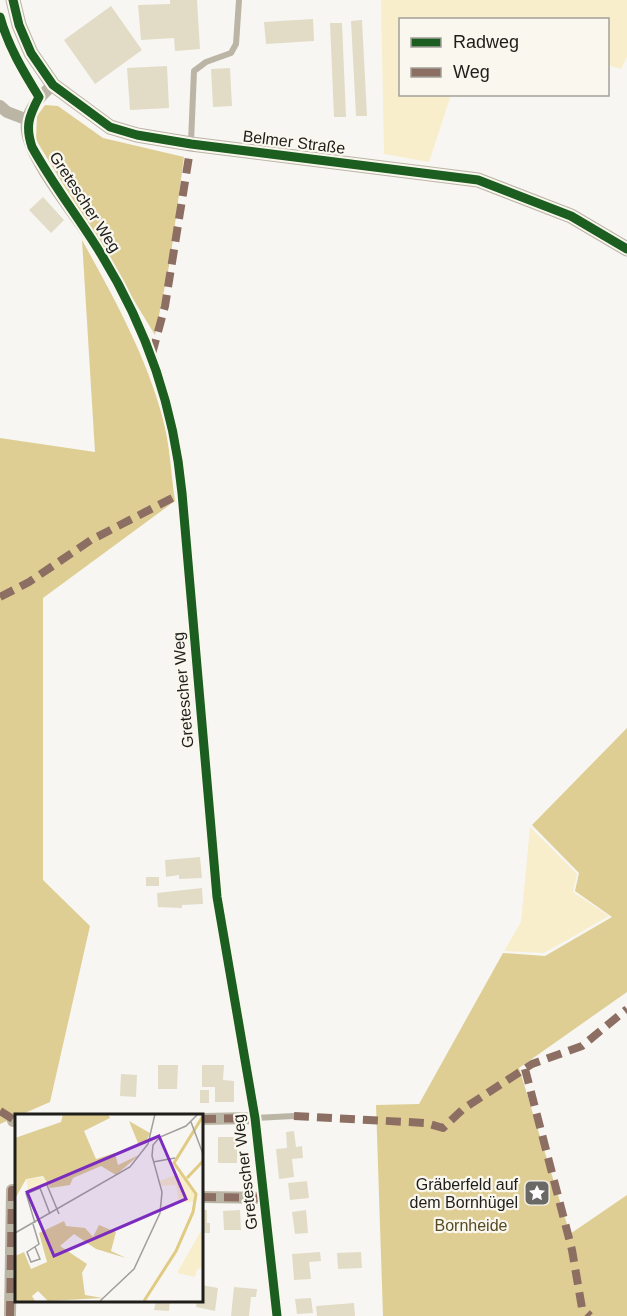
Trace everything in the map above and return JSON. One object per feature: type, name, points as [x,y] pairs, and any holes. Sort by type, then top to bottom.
[{"type":"street","name":"Belmer Straße","points":[[13,0],[19,25],[31,53],[53,86],[111,127],[137,135],[191,144],[478,180],[571,216],[627,249]]},
{"type":"street","points":[[0,106],[6,112],[28,120],[39,97],[53,86]]},
{"type":"street","name":"Gretescher Weg","points":[[28,120],[27,131],[32,147],[48,176],[100,253],[129,302],[152,354],[172,423],[182,485],[217,897],[255,1119],[277,1316]]},
{"type":"street","points":[[202,1119],[255,1119]]},
{"type":"street","points":[[10,1316],[12,1190],[15,1190]]},
{"type":"street","points":[[202,1197],[264,1198]]},
{"type":"lane","points":[[191,144],[195,71],[206,62],[231,54],[236,44],[239,0]]},
{"type":"lane","points":[[255,1119],[294,1116]]},
{"type":"shaded area","points":[[381,0],[627,0],[627,57],[621,69],[609,65],[609,18],[399,18],[399,96],[451,96],[429,162],[384,154]]},
{"type":"shaded area","points":[[530,827],[577,874],[573,892],[609,916],[544,953],[504,951],[521,922]]},
{"type":"green space","points":[[45,105],[58,106],[103,138],[184,157],[170,261],[155,335],[36,140],[37,116]]},
{"type":"green space","points":[[82,240],[128,327],[148,372],[163,419],[175,501],[43,598],[43,880],[90,926],[50,1102],[23,1114],[15,1114],[15,1117],[0,1124],[0,438],[95,452]]},
{"type":"green space","name":"Bornheide","points":[[627,728],[627,992],[519,1068],[570,1234],[627,1195],[627,1316],[383,1316],[376,1105],[419,1104],[503,953],[545,956],[612,917],[575,891],[579,873],[532,825]]},
{"type":"building","points":[[170,0],[197,0],[200,49],[175,51],[174,38],[141,40],[138,5],[170,4]]},
{"type":"building","points":[[111,6],[142,50],[95,84],[64,40]]},
{"type":"building","points":[[313,19],[314,41],[266,44],[264,22]]},
{"type":"building","points":[[362,20],[367,116],[356,116],[351,21]]},
{"type":"building","points":[[330,23],[342,23],[346,117],[334,117]]},
{"type":"building","points":[[167,66],[169,108],[130,110],[127,68]]},
{"type":"building","points":[[230,68],[232,106],[213,107],[211,69]]},
{"type":"building","points":[[43,197],[64,220],[51,233],[29,210]]},
{"type":"building","points":[[200,857],[202,878],[179,879],[179,875],[166,877],[165,860]]},
{"type":"building","points":[[146,877],[159,877],[159,886],[146,886]]},
{"type":"building","points":[[202,888],[203,904],[182,905],[182,908],[158,907],[157,893]]},
{"type":"building","points":[[158,1065],[178,1065],[177,1089],[158,1089]]},
{"type":"building","points":[[202,1065],[224,1065],[223,1080],[234,1081],[234,1102],[215,1102],[215,1087],[202,1087]]},
{"type":"building","points":[[121,1074],[137,1075],[136,1097],[120,1096]]},
{"type":"building","points":[[200,1090],[209,1090],[209,1103],[200,1103]]},
{"type":"building","points":[[294,1131],[296,1147],[302,1146],[303,1158],[292,1159],[294,1177],[279,1179],[276,1149],[287,1148],[286,1132]]},
{"type":"building","points":[[218,1137],[237,1137],[237,1163],[218,1163]]},
{"type":"building","points":[[307,1181],[309,1198],[290,1200],[288,1183]]},
{"type":"building","points":[[202,1210],[207,1210],[210,1233],[202,1233]]},
{"type":"building","points":[[240,1210],[241,1230],[224,1230],[223,1211]]},
{"type":"building","points":[[306,1210],[308,1233],[295,1234],[292,1212]]},
{"type":"building","points":[[320,1252],[321,1261],[309,1262],[311,1279],[294,1280],[292,1254]]},
{"type":"building","points":[[361,1252],[362,1268],[338,1269],[337,1253]]},
{"type":"building","points":[[202,1285],[218,1288],[215,1311],[196,1307],[197,1301],[202,1301]]},
{"type":"building","points":[[234,1287],[257,1289],[256,1297],[251,1297],[249,1316],[231,1316]]},
{"type":"building","points":[[311,1298],[313,1313],[297,1314],[295,1299]]},
{"type":"building","points":[[156,1301],[170,1301],[169,1311],[154,1310]]},
{"type":"building","points":[[354,1303],[355,1316],[317,1316],[316,1306]]},
{"type":"marked path","points":[[152,354],[165,306],[191,144]]},
{"type":"marked path","points":[[0,597],[29,582],[91,540],[182,493]]},
{"type":"marked path","points":[[294,1116],[426,1123],[443,1128],[463,1109],[532,1064],[582,1046],[627,1009]]},
{"type":"marked path","points":[[525,1069],[572,1250],[582,1308],[590,1316]]},
{"type":"marked path","points":[[0,1111],[15,1120]]},
{"type":"marked path","points":[[202,1119],[255,1118]]},
{"type":"marked path","points":[[10,1316],[12,1190],[15,1190]]},
{"type":"marked path","points":[[202,1197],[264,1198]]},
{"type":"cycle path","points":[[13,0],[19,25],[31,53],[53,85],[110,127],[137,135],[191,144],[478,180],[571,216],[627,249]]},
{"type":"cycle path","points":[[0,17],[12,48],[39,97],[29,121],[32,147],[101,254],[132,311],[156,369],[172,430],[182,493],[217,897],[255,1118],[277,1316]]},
{"type":"place","name":"Gräberfeld auf dem Bornhügel","points":[[537,1193]]}]
